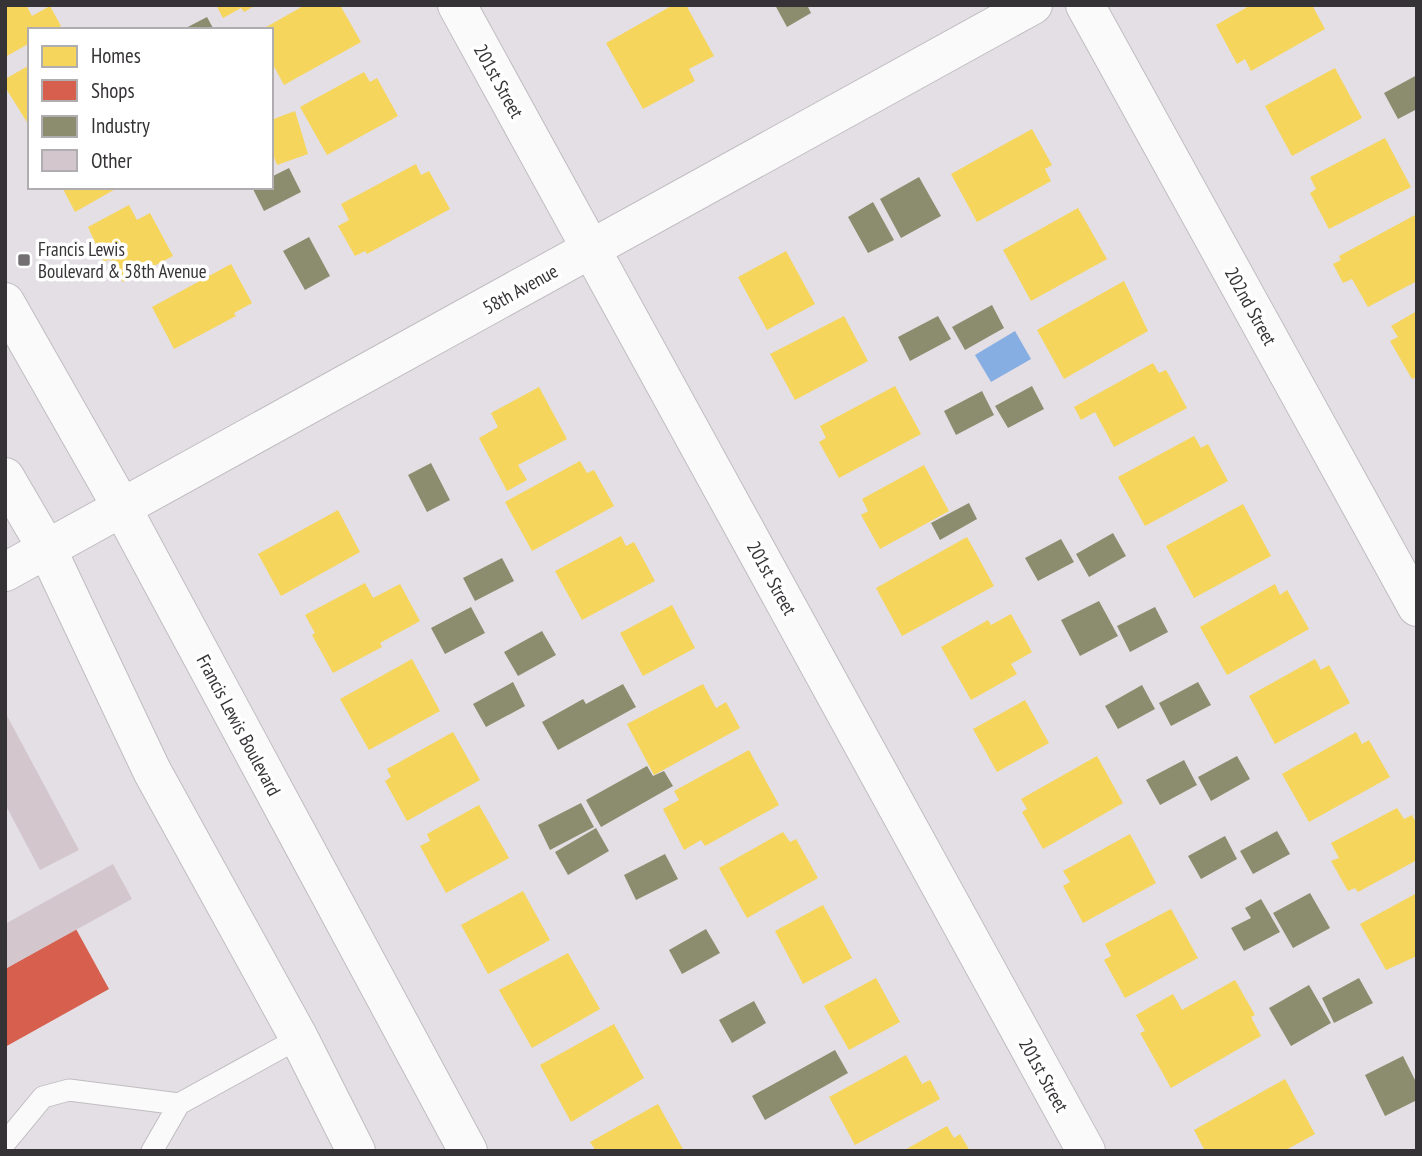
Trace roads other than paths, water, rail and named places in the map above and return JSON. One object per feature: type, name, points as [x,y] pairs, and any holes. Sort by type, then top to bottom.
[{"type":"street","name":"201st Street","points":[[457,5],[1086,1151]]},
{"type":"street","name":"58th Avenue","points":[[5,572],[1033,5]]},
{"type":"street","name":"202nd Street","points":[[1085,5],[1417,607]]},
{"type":"street","name":"Francis Lewis Boulevard","points":[[5,302],[121,506],[468,1151]]},
{"type":"street","points":[[5,477],[47,549],[152,771],[299,1038],[356,1151]]},
{"type":"lane","points":[[152,1151],[179,1104],[299,1038]]},
{"type":"lane","points":[[5,1143],[43,1097],[69,1090],[179,1104]]},
{"type":"water","points":[[1015,331],[1031,359],[991,382],[975,355]]},
{"type":"place","name":"Francis Lewis Boulevard & 58th Avenue","points":[[24,260]]}]
